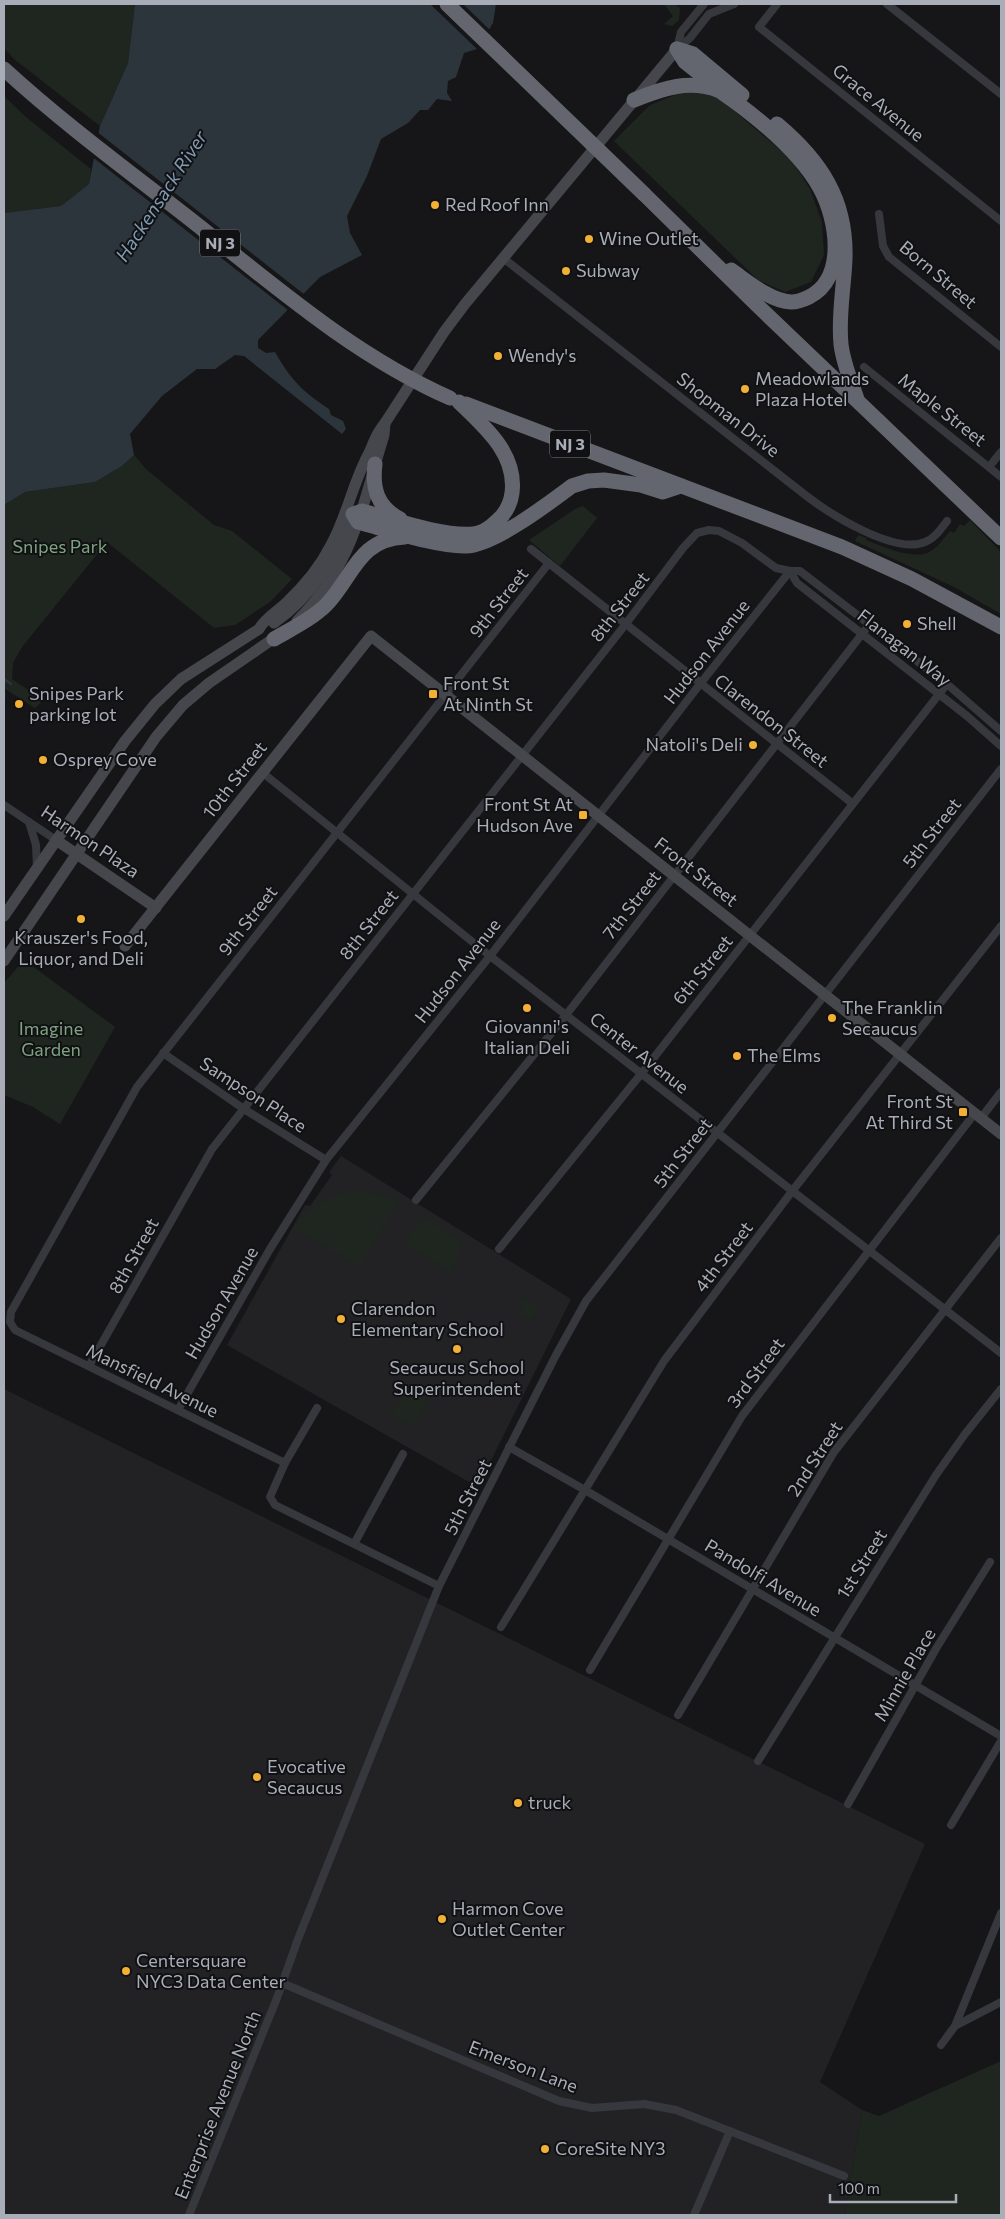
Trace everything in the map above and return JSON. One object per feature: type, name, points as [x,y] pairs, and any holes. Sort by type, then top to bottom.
[{"type":"highway","points":[[447,4],[697,244],[757,305],[1001,538]]},
{"type":"highway","points":[[677,49],[685,62],[784,144],[811,173],[828,209],[833,231],[834,264],[830,276],[824,286],[803,300],[791,302],[781,300],[768,294],[711,258]]},
{"type":"highway","points":[[677,49],[693,54],[791,136],[804,148],[828,180],[839,210],[845,242],[841,345],[845,363],[859,402]]},
{"type":"highway","name":"NJ 3","points":[[4,69],[52,111],[331,329],[395,371],[455,400],[813,536],[870,560],[932,589],[1001,627]]},
{"type":"highway","points":[[634,100],[658,90],[691,84],[706,85],[720,91],[733,100]]},
{"type":"highway","points":[[274,639],[326,605],[359,559],[372,546],[413,530],[476,534],[492,526],[505,513],[512,498],[514,482],[512,467],[504,452],[482,425],[455,400]]},
{"type":"highway","points":[[372,458],[374,487],[381,503],[413,530]]},
{"type":"highway","points":[[358,516],[413,530],[453,546],[467,546],[487,542],[572,486],[588,481],[623,482],[663,492],[681,486]]},
{"type":"main road","points":[[4,961],[156,738],[182,705],[209,683],[274,639],[297,621],[317,601],[338,569],[358,516],[372,458],[384,435],[385,423],[444,332],[677,49]]},
{"type":"main road","points":[[259,629],[263,622],[276,612],[311,576],[331,545],[363,462],[372,458]]},
{"type":"main road","points":[[4,916],[125,741],[155,704],[181,679],[259,629],[266,628],[296,606],[317,582],[358,516]]},
{"type":"main road","name":"Front Street","points":[[371,636],[1001,1134]]},
{"type":"main road","name":"10th Street","points":[[125,946],[371,636]]},
{"type":"main road","name":"Harmon Plaza","points":[[56,840],[156,908]]},
{"type":"street","points":[[677,49],[681,32],[704,4]]},
{"type":"street","points":[[677,49],[690,38],[709,14],[734,4]]},
{"type":"street","name":"Grace Avenue","points":[[777,4],[759,26],[1001,221]]},
{"type":"street","points":[[887,4],[1001,94]]},
{"type":"street","name":"Born Street","points":[[879,214],[883,246],[889,257],[1001,346]]},
{"type":"street","name":"Shopman Drive","points":[[503,258],[809,498],[837,517],[872,534],[907,544],[920,544],[930,539],[947,521]]},
{"type":"street","name":"Maple Street","points":[[864,367],[1001,476]]},
{"type":"street","points":[[990,467],[1001,452]]},
{"type":"street","name":"Flanagan Way","points":[[709,530],[719,531],[730,536],[776,568],[800,571],[947,684],[1001,731]]},
{"type":"street","name":"8th Street","points":[[89,1366],[212,1149],[626,625],[692,537],[697,533],[709,530]]},
{"type":"street","name":"Clarendon Street","points":[[531,549],[776,745],[852,803]]},
{"type":"street","name":"9th Street","points":[[10,1322],[10,1312],[132,1096],[163,1053],[549,563]]},
{"type":"street","name":"Flanagan Way","points":[[790,571],[797,583],[938,693],[1001,746]]},
{"type":"street","name":"Hudson Avenue","points":[[178,1410],[270,1249],[326,1160],[490,956],[597,816],[790,571]]},
{"type":"street","name":"7th Street","points":[[416,1200],[566,1015],[869,625]]},
{"type":"street","points":[[900,664],[908,655]]},
{"type":"street","name":"6th Street","points":[[499,1249],[750,937],[852,803],[947,684]]},
{"type":"street","points":[[978,726],[986,717]]},
{"type":"street","name":"5th Street","points":[[439,1586],[586,1301],[826,996],[1001,769]]},
{"type":"street","name":"Center Avenue","points":[[263,773],[490,956],[1001,1353]]},
{"type":"street","name":"Harmon Plaza","points":[[4,805],[56,840]]},
{"type":"street","points":[[29,822],[36,845],[37,868]]},
{"type":"street","name":"4th Street","points":[[501,1627],[664,1361],[793,1190],[1001,926]]},
{"type":"street","name":"Sampson Place","points":[[163,1053],[244,1109],[326,1160]]},
{"type":"street","name":"3rd Street","points":[[590,1670],[742,1416],[869,1249],[978,1115],[1001,1092]]},
{"type":"street","name":"2nd Street","points":[[678,1714],[834,1452],[1001,1238]]},
{"type":"street","name":"Mansfield Avenue","points":[[10,1322],[15,1330],[285,1464]]},
{"type":"street","name":"1st Street","points":[[758,1761],[936,1475],[1001,1389]]},
{"type":"street","points":[[317,1408],[285,1464],[270,1497],[271,1501],[275,1505],[439,1586]]},
{"type":"street","name":"Pandolfi Avenue","points":[[509,1448],[585,1490],[1001,1736]]},
{"type":"street","points":[[354,1544],[402,1454]]},
{"type":"street","name":"Minnie Place","points":[[848,1804],[916,1685],[990,1562]]},
{"type":"street","name":"Enterprise Avenue North","points":[[189,2215],[439,1586]]},
{"type":"street","points":[[951,1825],[998,1753],[1001,1741]]},
{"type":"street","points":[[942,2045],[955,2026],[1001,1913]]},
{"type":"street","name":"Emerson Lane","points":[[282,1984],[559,2100],[592,2108],[644,2104],[676,2110],[844,2176]]},
{"type":"street","points":[[955,2026],[1001,2002]]},
{"type":"street","points":[[694,2215],[730,2131]]},
{"type":"shaded area","points":[[341,1156],[571,1299],[478,1487],[227,1345],[305,1205],[310,1206],[332,1175],[329,1172]]},
{"type":"shaded area","points":[[4,1389],[925,1844],[820,2082],[862,2110],[845,2215],[4,2215]]},
{"type":"green space","points":[[4,4],[135,4],[128,63],[100,126],[14,59],[4,48]]},
{"type":"green space","points":[[664,4],[675,4],[680,8],[679,20],[672,26],[664,24],[673,16]]},
{"type":"green space","points":[[685,91],[714,94],[791,159],[810,189],[822,222],[824,255],[811,282],[785,292],[758,280],[614,141],[650,105]]},
{"type":"green space","points":[[4,96],[27,118],[91,169],[89,184],[61,206],[4,213]]},
{"type":"green space","name":"Snipes Park","points":[[134,455],[146,469],[214,525],[232,531],[292,579],[270,602],[235,625],[214,628],[107,542],[22,647],[13,663],[12,679],[43,700],[35,708],[5,689],[6,698],[4,696],[4,505],[25,492],[95,482],[122,466]]},
{"type":"green space","points":[[583,506],[597,518],[560,566],[529,540],[575,509]]},
{"type":"green space","points":[[970,520],[1001,552],[1001,614],[954,587],[855,541],[858,535],[866,538],[866,540],[896,551],[913,554],[927,553],[934,549],[950,531],[954,533],[960,524],[964,526]]},
{"type":"green space","name":"Imagine Garden","points":[[24,960],[115,1027],[60,1124],[33,1107],[4,1095],[4,983]]},
{"type":"green space","points":[[348,1191],[380,1194],[399,1200],[361,1265],[358,1266],[293,1228],[311,1209],[332,1197]]},
{"type":"green space","points":[[423,1218],[463,1241],[450,1274],[448,1270],[403,1244]]},
{"type":"green space","points":[[519,1295],[537,1305],[533,1317],[529,1320],[522,1314]]},
{"type":"green space","points":[[407,1387],[428,1401],[414,1428],[392,1415]]},
{"type":"green space","points":[[1001,2061],[1001,2215],[845,2215],[862,2110],[879,2116]]},
{"type":"water","name":"Hackensack River","points":[[135,4],[496,4],[493,23],[477,49],[464,53],[456,77],[448,81],[447,93],[452,101],[437,99],[428,110],[420,110],[408,123],[381,139],[367,176],[347,216],[350,233],[362,255],[320,277],[258,340],[258,348],[266,353],[275,352],[286,370],[298,384],[329,409],[331,415],[343,421],[346,429],[342,434],[244,356],[235,355],[215,369],[197,369],[162,396],[130,434],[134,455],[122,466],[95,482],[25,492],[4,505],[4,213],[61,206],[89,184],[100,126],[128,63]]},
{"type":"pier","points":[[430,4],[463,4],[491,31],[479,51]]},
{"type":"pier","points":[[96,131],[305,295],[289,311],[91,156]]},
{"type":"waterway","points":[[4,679],[11,684]]},
{"type":"place","name":"Red Roof Inn","points":[[435,205]]},
{"type":"place","name":"Wine Outlet","points":[[589,239]]},
{"type":"place","name":"Subway","points":[[566,271]]},
{"type":"place","name":"Wendy's","points":[[498,356]]},
{"type":"place","name":"Meadowlands Plaza Hotel","points":[[745,389]]},
{"type":"place","name":"Shell","points":[[907,624]]},
{"type":"place","name":"Front St At Ninth St","points":[[433,694]]},
{"type":"place","name":"Snipes Park parking lot","points":[[19,704]]},
{"type":"place","name":"Natoli's Deli","points":[[753,745]]},
{"type":"place","name":"Osprey Cove","points":[[43,760]]},
{"type":"place","name":"Front St At Hudson Ave","points":[[583,815]]},
{"type":"place","name":"Krauszer's Food, Liquor, and Deli","points":[[81,919]]},
{"type":"place","name":"Giovanni's Italian Deli","points":[[527,1008]]},
{"type":"place","name":"The Franklin Secaucus","points":[[832,1018]]},
{"type":"place","name":"The Elms","points":[[737,1056]]},
{"type":"place","name":"Front St At Third St","points":[[963,1112]]},
{"type":"place","name":"Clarendon Elementary School","points":[[341,1319]]},
{"type":"place","name":"Secaucus School Superintendent","points":[[457,1349]]},
{"type":"place","name":"Evocative Secaucus","points":[[257,1777]]},
{"type":"place","name":"truck","points":[[518,1803]]},
{"type":"place","name":"Harmon Cove Outlet Center","points":[[442,1919]]},
{"type":"place","name":"Centersquare NYC3 Data Center","points":[[126,1971]]},
{"type":"place","name":"CoreSite NY3","points":[[545,2149]]}]
